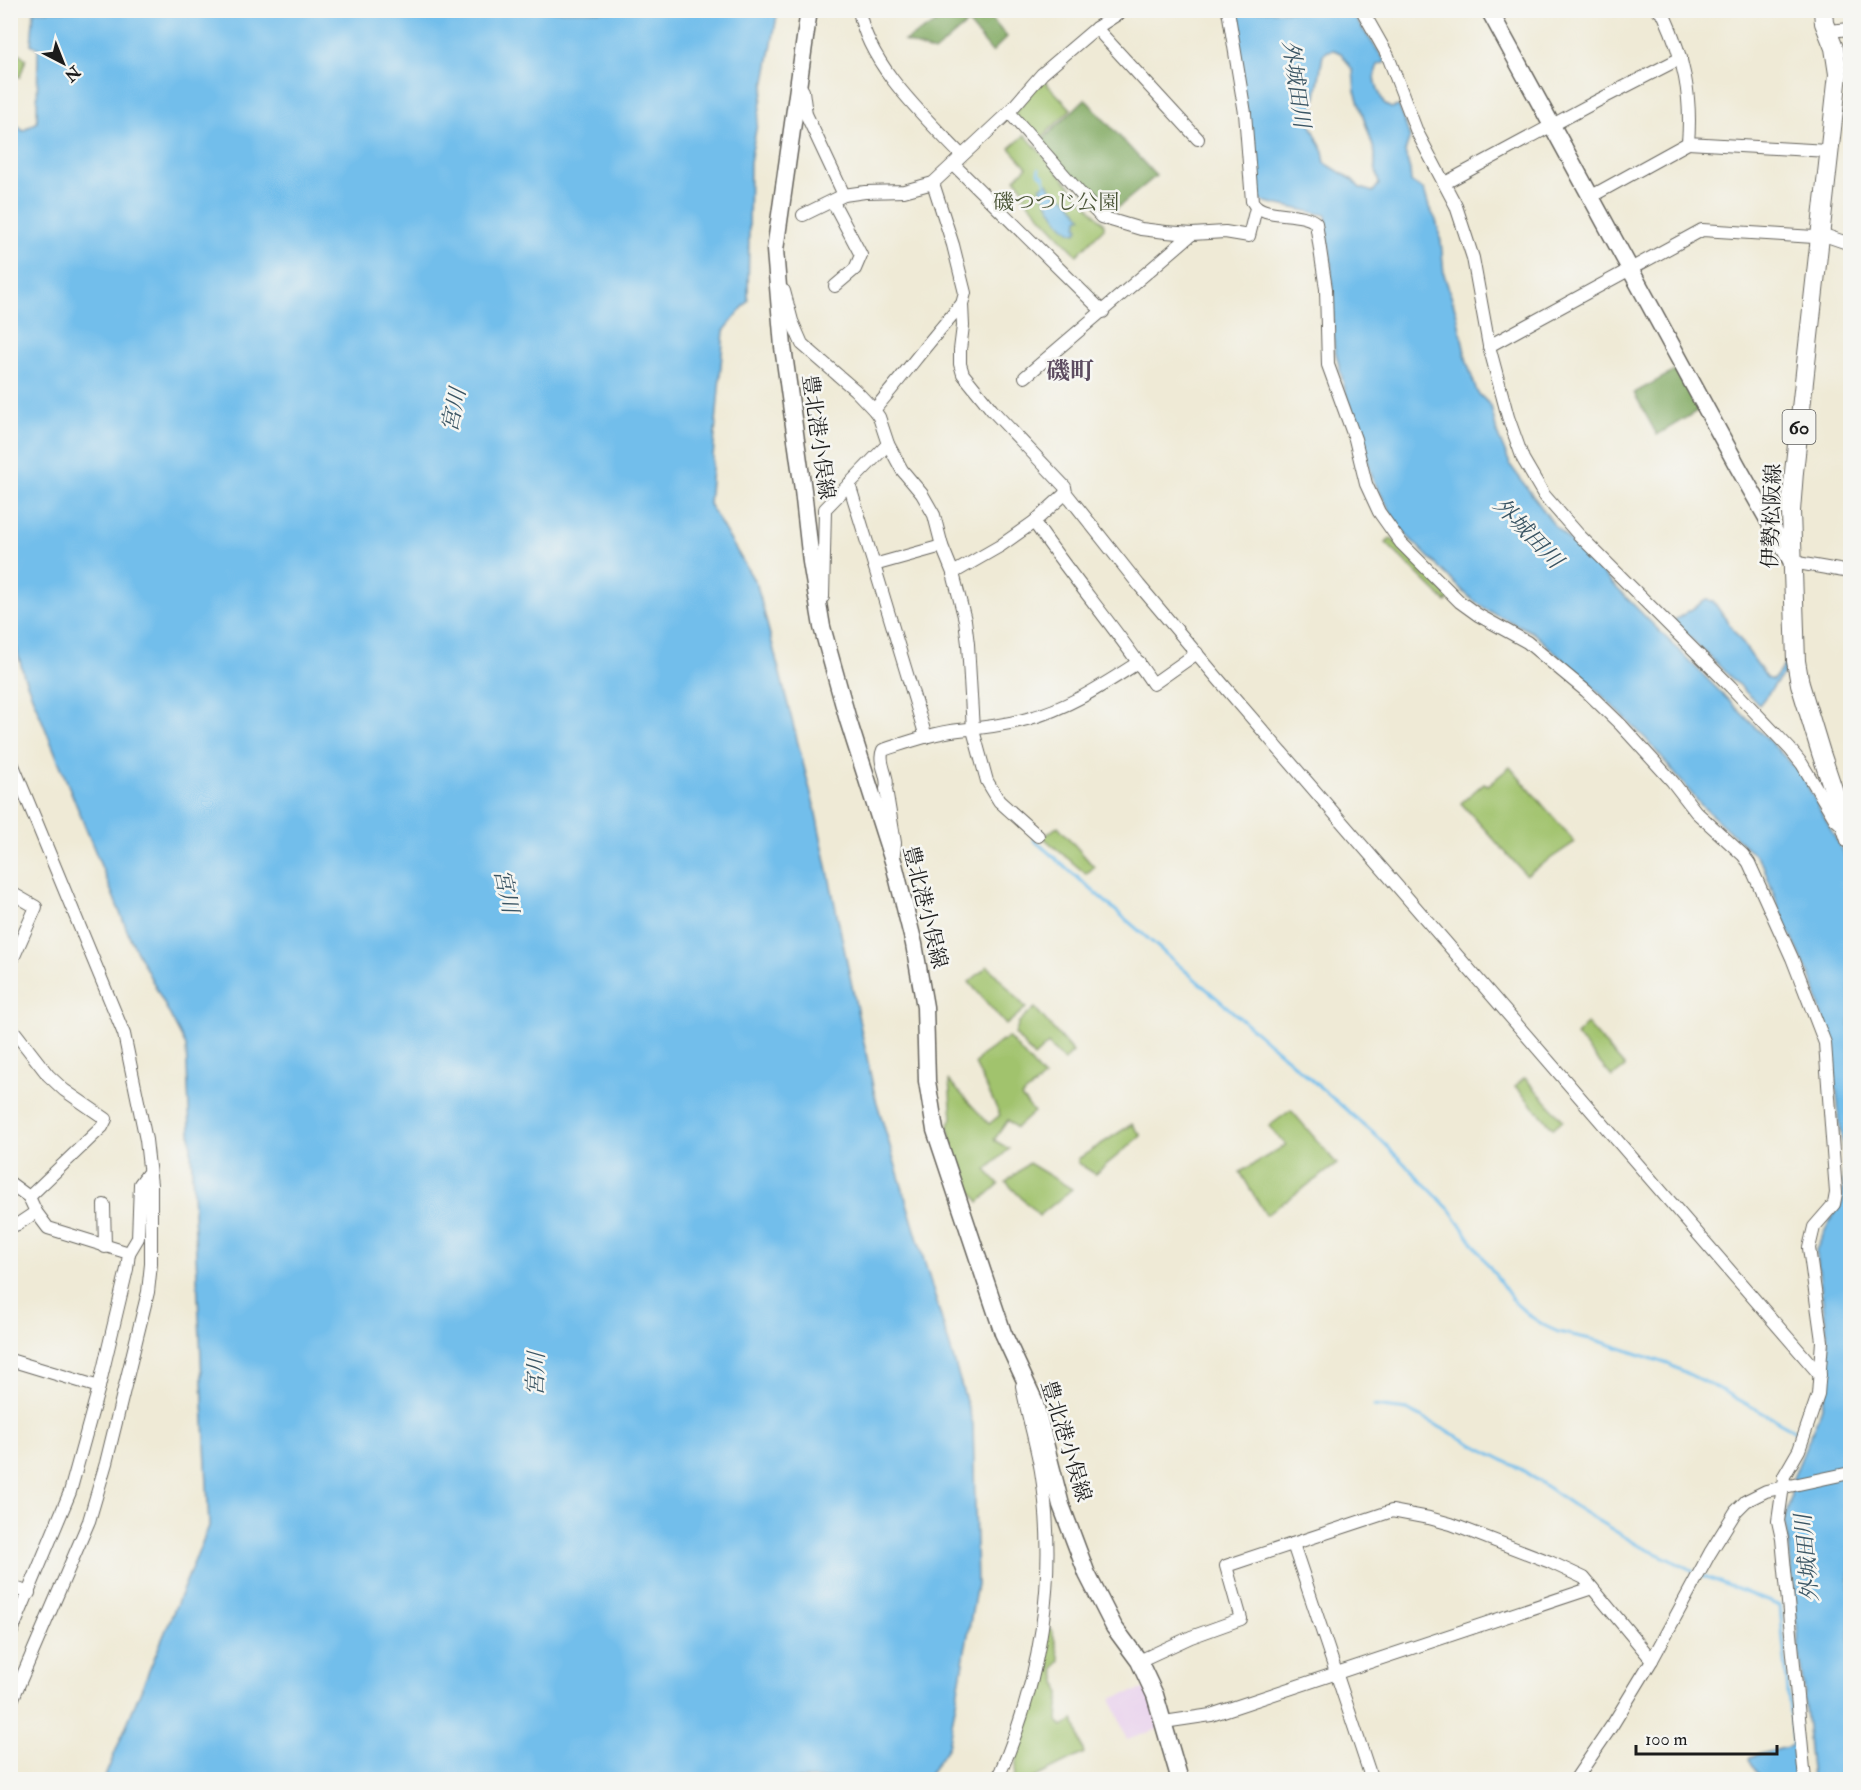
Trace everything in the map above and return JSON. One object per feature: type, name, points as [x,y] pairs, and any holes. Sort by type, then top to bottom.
[{"type":"main road","name":"豊北港小俣線","points":[[809,10],[775,250],[783,346],[811,562],[822,627],[848,720],[894,864],[914,942],[925,1007],[927,1081],[935,1130],[1003,1333],[1034,1400],[1061,1505],[1087,1574],[1114,1627],[1139,1661],[1155,1695],[1180,1779]]},
{"type":"main road","points":[[1488,10],[1792,562]]},
{"type":"main road","name":"伊勢松阪線","points":[[1823,10],[1824,23],[1834,48],[1838,74],[1794,472],[1791,511],[1792,562],[1796,662],[1800,684],[1848,834]]},
{"type":"street","points":[[859,10],[861,21],[876,56],[957,160],[1103,312]]},
{"type":"street","points":[[803,215],[844,195],[904,191],[933,183],[1009,111],[1042,74],[1096,28],[1124,10]]},
{"type":"street","points":[[1009,111],[1101,217],[1141,229],[1192,234],[1225,232],[1249,236],[1256,208],[1252,201],[1245,113],[1228,10]]},
{"type":"street","points":[[1362,10],[1388,56],[1417,132],[1456,206],[1473,258],[1488,346],[1508,417],[1523,459],[1544,495],[1611,569],[1731,687],[1790,749],[1802,764],[1835,819],[1848,834]]},
{"type":"street","points":[[1658,10],[1664,15],[1681,58],[1689,98],[1688,143]]},
{"type":"street","points":[[1096,28],[1198,139]]},
{"type":"street","points":[[1829,31],[1851,29]]},
{"type":"street","points":[[1445,183],[1681,58]]},
{"type":"street","points":[[797,82],[802,91],[806,114],[844,195]]},
{"type":"street","points":[[1590,197],[1688,143],[1828,151]]},
{"type":"street","points":[[933,183],[965,293],[962,304],[960,364],[963,374],[992,410],[1065,487],[1066,493],[1197,653],[1820,1375]]},
{"type":"street","points":[[833,202],[861,255],[855,269],[835,286]]},
{"type":"street","points":[[1256,208],[1309,217],[1316,223],[1326,290],[1328,365],[1355,439],[1366,484],[1379,512],[1392,531],[1460,602],[1478,615],[1527,642],[1586,691],[1672,781],[1696,812],[1749,862],[1792,958],[1825,1043],[1836,1193],[1834,1204],[1814,1227],[1809,1248],[1822,1341],[1820,1375],[1814,1410],[1799,1450],[1784,1476],[1785,1485],[1778,1521],[1782,1539],[1805,1779]]},
{"type":"street","points":[[1488,346],[1702,230],[1814,237],[1821,234],[1851,244]]},
{"type":"street","points":[[1025,377],[1192,234]]},
{"type":"street","points":[[776,271],[796,334],[802,344],[855,390],[874,410],[879,417],[888,444],[934,515],[942,546],[953,573],[968,644],[973,730],[989,788],[999,801],[1038,836]]},
{"type":"street","points":[[874,410],[931,338],[962,304]]},
{"type":"street","points":[[822,627],[825,509],[888,444]]},
{"type":"street","points":[[849,484],[926,737]]},
{"type":"street","points":[[953,573],[1000,546],[1034,522],[1066,493]]},
{"type":"street","points":[[1034,522],[1097,610],[1121,636],[1153,684],[1197,653]]},
{"type":"street","points":[[874,565],[942,546]]},
{"type":"street","points":[[1792,562],[1851,572]]},
{"type":"street","points":[[894,864],[895,843],[886,789],[888,783],[880,755],[883,750],[926,737],[973,730],[1051,711],[1081,698],[1139,662]]},
{"type":"street","points":[[10,759],[124,1034],[146,1140],[151,1264],[148,1292],[106,1463],[89,1521],[10,1705]]},
{"type":"street","points":[[10,892],[36,908],[10,965]]},
{"type":"street","points":[[10,1026],[48,1075],[64,1090],[106,1119],[102,1127],[29,1197]]},
{"type":"street","points":[[10,1636],[70,1492],[99,1388],[129,1254],[138,1238],[140,1184],[149,1172]]},
{"type":"street","points":[[10,1183],[29,1197],[36,1212],[48,1228],[129,1254]]},
{"type":"street","points":[[104,1205],[105,1247]]},
{"type":"street","points":[[10,1227],[36,1212]]},
{"type":"street","points":[[10,1360],[99,1388]]},
{"type":"street","points":[[998,1779],[1020,1725],[1033,1678],[1041,1641],[1047,1577],[1048,1557],[1041,1473],[1020,1372]]},
{"type":"street","points":[[1575,1779],[1613,1724],[1652,1660],[1728,1520],[1746,1501],[1766,1491],[1785,1485],[1851,1473]]},
{"type":"street","points":[[1139,1661],[1191,1637],[1241,1619],[1226,1566],[1392,1511],[1451,1524],[1550,1562],[1584,1578],[1652,1660]]},
{"type":"street","points":[[1293,1544],[1372,1779]]},
{"type":"street","points":[[10,1586],[29,1593]]},
{"type":"street","points":[[1164,1722],[1211,1715],[1592,1588]]},
{"type":"shaded area","points":[[1148,1688],[1161,1728],[1127,1740],[1111,1698]]},
{"type":"green space","points":[[925,10],[985,11],[1007,37],[992,52],[968,23],[934,52],[904,41],[936,23]]},
{"type":"green space","points":[[10,46],[26,59],[20,77],[11,74]]},
{"type":"green space","points":[[1042,79],[1071,109],[1038,141],[1014,114]]},
{"type":"green space","points":[[1085,99],[1156,176],[1110,214],[1103,213],[1040,142]]},
{"type":"green space","name":"磯つつじ公園","points":[[1025,135],[1104,224],[1104,228],[1077,255],[1023,197],[1027,193],[1015,179],[1027,167],[1010,148]]},
{"type":"green space","points":[[1678,369],[1699,410],[1657,435],[1634,393]]},
{"type":"green space","points":[[1391,538],[1450,598],[1446,602],[1386,543]]},
{"type":"green space","points":[[1510,767],[1575,842],[1526,875],[1461,803],[1484,783],[1488,785]]},
{"type":"green space","points":[[1058,826],[1094,867],[1086,874],[1045,839],[1045,836]]},
{"type":"green space","points":[[988,966],[1026,1008],[1006,1025],[969,982]]},
{"type":"green space","points":[[1035,1008],[1073,1052],[1064,1061],[1048,1044],[1034,1057],[1015,1034],[1019,1022]]},
{"type":"green space","points":[[1587,1024],[1625,1067],[1612,1077],[1576,1035]]},
{"type":"green space","points":[[1008,1037],[1044,1078],[1021,1097],[1034,1112],[1016,1128],[1008,1120],[994,1140],[1009,1149],[986,1170],[999,1184],[979,1202],[960,1176],[948,1127],[952,1118],[949,1081],[989,1124],[1000,1115],[975,1064],[981,1056]]},
{"type":"green space","points":[[1525,1078],[1563,1120],[1553,1128],[1515,1086]]},
{"type":"green space","points":[[1291,1110],[1337,1164],[1266,1215],[1240,1172],[1286,1145],[1269,1126]]},
{"type":"green space","points":[[1132,1124],[1141,1136],[1095,1174],[1078,1163],[1078,1159]]},
{"type":"green space","points":[[1029,1163],[1072,1189],[1039,1216],[1006,1182]]},
{"type":"green space","points":[[1048,1628],[1052,1630],[1060,1660],[1054,1669],[1060,1693],[1058,1721],[1063,1727],[1074,1719],[1084,1753],[1032,1779],[1014,1780],[1019,1741],[1043,1663]]},
{"type":"water","name":"宮川","points":[[34,11],[778,11],[750,162],[748,301],[724,331],[709,504],[757,585],[815,809],[875,1096],[973,1424],[977,1584],[948,1747],[926,1779],[104,1779],[209,1526],[186,1046],[131,940],[24,676],[11,629],[10,92],[14,122],[23,131],[37,122],[38,48],[31,44]]},
{"type":"water","name":"外城田川","points":[[1231,11],[1350,11],[1386,62],[1378,65],[1375,75],[1376,84],[1384,104],[1391,108],[1399,106],[1410,137],[1405,152],[1411,182],[1424,190],[1436,220],[1441,241],[1444,274],[1457,315],[1467,362],[1477,392],[1491,406],[1497,433],[1511,466],[1555,526],[1800,772],[1846,858],[1850,871],[1850,1779],[1812,1779],[1789,1546],[1784,1521],[1793,1478],[1821,1410],[1828,1382],[1828,1341],[1816,1250],[1829,1222],[1842,1202],[1844,1162],[1833,1058],[1814,985],[1758,858],[1701,805],[1646,739],[1593,687],[1532,632],[1487,610],[1468,596],[1400,529],[1373,480],[1346,394],[1334,346],[1331,264],[1326,215],[1261,201],[1256,189]],"holes":[[[1334,50],[1341,53],[1353,71],[1355,91],[1375,153],[1379,184],[1373,192],[1360,188],[1353,180],[1325,163],[1323,151],[1311,125],[1323,55]]]},
{"type":"water","points":[[1048,183],[1051,189],[1070,202],[1082,217],[1078,219],[1077,227],[1079,228],[1076,233],[1064,227],[1050,207],[1040,187]]},
{"type":"water","points":[[1706,600],[1713,601],[1767,678],[1773,680],[1789,659],[1790,666],[1759,705],[1673,621]]},
{"type":"water","points":[[1795,1744],[1799,1766],[1797,1779],[1761,1779],[1750,1757]]},
{"type":"waterway","points":[[1039,169],[1038,172],[1044,177],[1046,185]]},
{"type":"waterway","points":[[1034,840],[1380,1139],[1450,1210],[1515,1303],[1530,1316],[1558,1332],[1599,1341],[1668,1364],[1799,1433]]},
{"type":"waterway","points":[[1374,1406],[1407,1410],[1524,1471],[1582,1511],[1638,1545],[1694,1571]]},
{"type":"waterway","points":[[1704,1576],[1780,1606],[1793,1747]]},
{"type":"district","name":"磯町","points":[[1070,371]]}]
